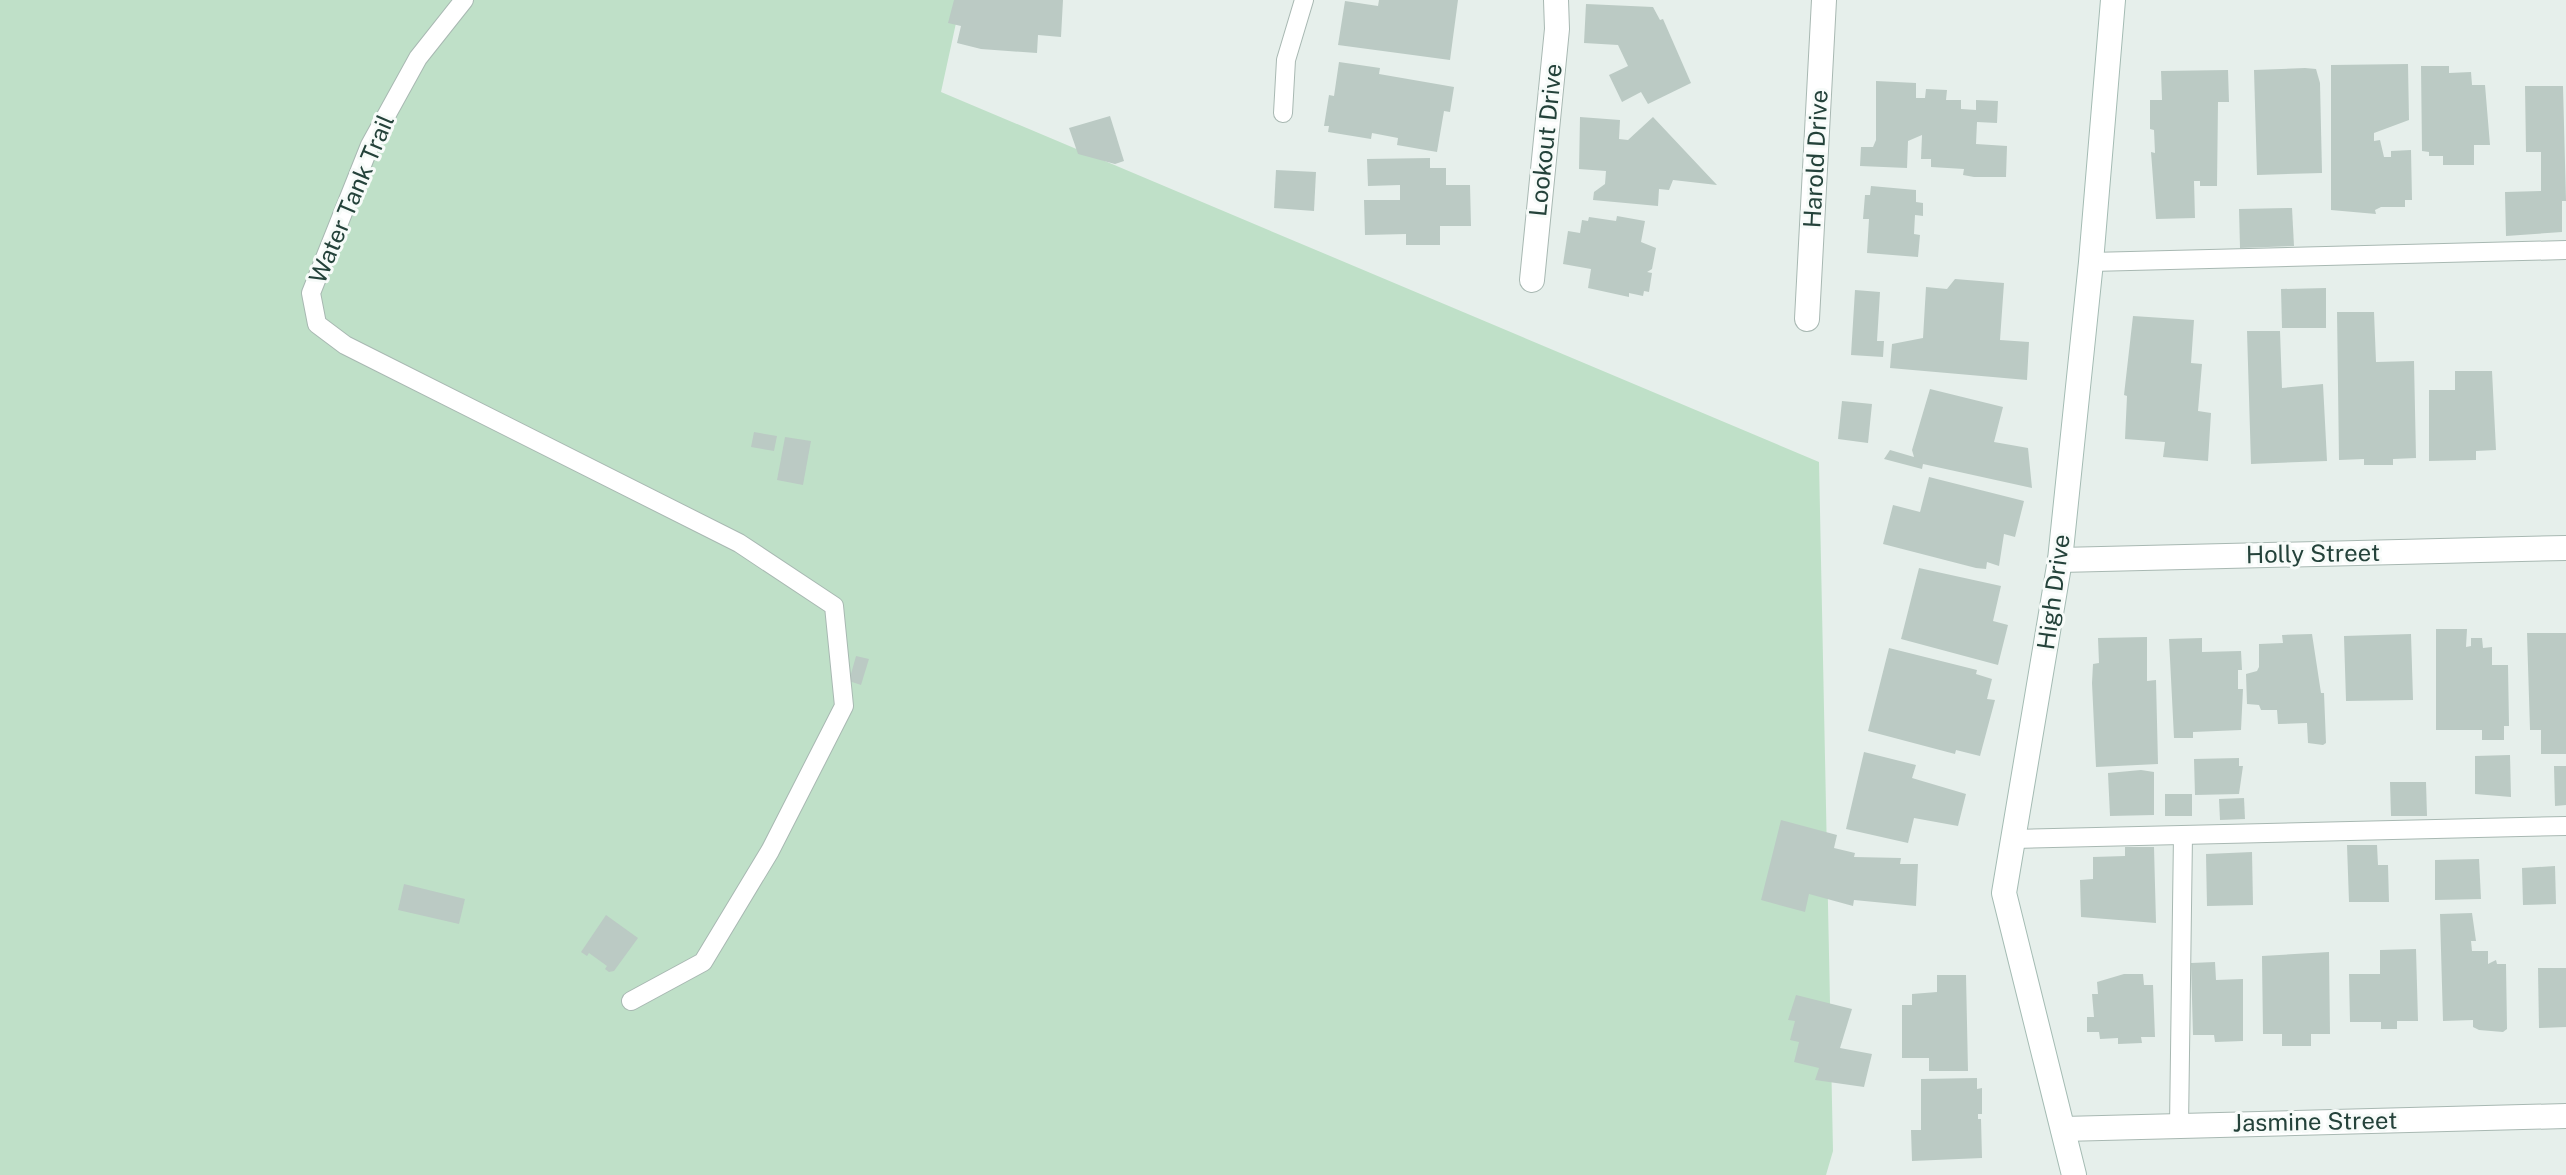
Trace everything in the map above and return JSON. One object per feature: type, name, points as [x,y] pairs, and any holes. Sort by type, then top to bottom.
[{"type":"street","name":"Lookout Drive","points":[[1532,280],[1557,29],[1556,0]]},
{"type":"street","name":"Harold Drive","points":[[1807,319],[1824,0]]},
{"type":"street","name":"High Drive","points":[[2074,1175],[2004,893],[2060,560],[2091,262],[2113,0]]},
{"type":"street","name":"Holly Street","points":[[2060,560],[2566,548]]},
{"type":"street","name":"Jasmine Street","points":[[2063,1129],[2566,1116]]},
{"type":"lane","name":"Water Tank Trail","points":[[464,0],[418,58],[370,145],[311,293],[317,324],[345,345],[739,543],[834,606],[844,706],[770,851],[703,962],[631,1001]]},
{"type":"lane","points":[[1283,113],[1286,60],[1304,0]]},
{"type":"lane","points":[[2091,262],[2566,250]]},
{"type":"lane","points":[[2014,839],[2566,826]]},
{"type":"lane","points":[[2179,1126],[2183,835]]},
{"type":"green space","points":[[0,0],[961,0],[941,92],[1819,462],[1833,1151],[1826,1175],[0,1175]]},
{"type":"building","points":[[954,0],[1063,0],[1061,37],[1038,35],[1037,53],[981,49],[957,43],[961,26],[948,23]]},
{"type":"building","points":[[1379,0],[1458,0],[1450,60],[1338,45],[1345,1],[1378,6]]},
{"type":"building","points":[[1586,4],[1653,7],[1660,20],[1663,19],[1691,83],[1648,104],[1641,92],[1622,102],[1609,75],[1628,66],[1618,45],[1584,43]]},
{"type":"building","points":[[1339,62],[1380,68],[1379,74],[1454,87],[1450,112],[1444,111],[1437,152],[1397,145],[1398,138],[1372,133],[1371,139],[1328,132],[1329,126],[1324,126],[1329,95],[1334,96]]},
{"type":"building","points":[[2408,64],[2409,120],[2374,133],[2374,141],[2380,140],[2384,157],[2391,157],[2391,151],[2411,150],[2412,200],[2405,200],[2405,207],[2381,207],[2375,210],[2376,214],[2331,210],[2331,65]]},
{"type":"building","points":[[2421,66],[2449,66],[2449,73],[2471,72],[2472,85],[2485,85],[2490,145],[2474,145],[2474,165],[2443,165],[2443,156],[2429,156],[2429,152],[2422,151]]},
{"type":"building","points":[[2316,69],[2320,83],[2322,173],[2257,175],[2254,70]]},
{"type":"building","points":[[2228,70],[2229,102],[2218,102],[2217,186],[2200,186],[2200,181],[2194,181],[2195,218],[2156,219],[2151,152],[2155,153],[2154,130],[2150,129],[2150,100],[2162,100],[2161,71]]},
{"type":"building","points":[[1876,81],[1916,83],[1916,98],[1925,98],[1926,89],[1947,90],[1946,100],[1961,100],[1961,109],[1976,110],[1976,100],[1998,101],[1997,123],[1977,122],[1976,144],[2007,146],[2006,177],[1974,177],[1963,175],[1964,169],[1931,167],[1931,159],[1921,159],[1922,135],[1908,141],[1907,168],[1860,166],[1861,147],[1873,147],[1876,140]]},
{"type":"building","points":[[2525,86],[2563,86],[2566,201],[2562,201],[2562,232],[2506,236],[2505,192],[2541,191],[2541,152],[2526,152]]},
{"type":"building","points":[[1110,116],[1124,161],[1115,164],[1078,154],[1069,128]]},
{"type":"building","points":[[1580,117],[1620,120],[1619,139],[1628,140],[1653,117],[1717,185],[1673,180],[1669,190],[1659,189],[1658,206],[1593,200],[1594,192],[1605,184],[1606,171],[1579,169]]},
{"type":"building","points":[[1430,158],[1430,168],[1446,168],[1446,185],[1470,185],[1471,226],[1440,226],[1440,245],[1406,245],[1406,234],[1365,235],[1364,200],[1400,200],[1400,185],[1368,186],[1367,159]]},
{"type":"building","points":[[1276,170],[1316,172],[1314,211],[1274,208]]},
{"type":"building","points":[[1871,186],[1916,190],[1916,202],[1923,203],[1923,216],[1915,215],[1914,234],[1920,235],[1918,257],[1867,253],[1869,219],[1863,219],[1865,195],[1870,195]]},
{"type":"building","points":[[2292,208],[2294,246],[2240,248],[2239,209]]},
{"type":"building","points":[[1617,216],[1645,221],[1641,242],[1656,248],[1652,269],[1647,272],[1652,273],[1649,292],[1644,291],[1643,296],[1629,293],[1629,297],[1588,288],[1591,269],[1563,264],[1568,231],[1580,233],[1582,220],[1588,221],[1589,217],[1616,221]]},
{"type":"building","points":[[1955,279],[2004,283],[2000,340],[2029,342],[2027,380],[1890,368],[1892,344],[1923,338],[1926,287],[1947,289]]},
{"type":"building","points":[[2326,288],[2326,328],[2282,328],[2281,289]]},
{"type":"building","points":[[1855,290],[1880,292],[1877,341],[1884,341],[1883,357],[1851,355]]},
{"type":"building","points":[[2337,312],[2374,312],[2376,362],[2414,361],[2416,458],[2393,459],[2393,465],[2364,465],[2364,459],[2339,460]]},
{"type":"building","points":[[2133,316],[2194,320],[2191,363],[2202,364],[2198,411],[2211,413],[2208,461],[2163,457],[2165,442],[2125,439],[2127,396],[2124,395]]},
{"type":"building","points":[[2247,331],[2280,331],[2282,388],[2323,384],[2327,461],[2251,464]]},
{"type":"building","points":[[2455,371],[2492,371],[2496,450],[2476,451],[2476,460],[2429,461],[2429,390],[2455,390]]},
{"type":"building","points":[[1930,389],[2003,407],[1994,442],[2028,448],[2032,488],[1923,464],[1922,469],[1884,459],[1890,450],[1914,457],[1912,450]]},
{"type":"building","points":[[1842,401],[1872,404],[1868,443],[1838,439]]},
{"type":"building","points":[[754,432],[777,436],[774,451],[751,447]]},
{"type":"building","points":[[785,437],[811,441],[803,485],[777,480]]},
{"type":"building","points":[[1929,477],[2024,501],[2015,537],[2004,534],[1999,566],[1987,562],[1986,569],[1976,568],[1883,544],[1893,505],[1920,512]]},
{"type":"building","points":[[1919,568],[2001,586],[1993,621],[2008,625],[1998,665],[1901,639]]},
{"type":"building","points":[[2436,629],[2467,629],[2466,647],[2471,646],[2471,638],[2482,638],[2483,648],[2492,647],[2492,665],[2508,665],[2509,726],[2504,726],[2504,740],[2482,740],[2482,730],[2436,730]]},
{"type":"building","points":[[2527,633],[2566,633],[2566,754],[2541,754],[2541,730],[2530,730]]},
{"type":"building","points":[[2312,634],[2321,693],[2324,693],[2326,743],[2323,745],[2308,743],[2307,723],[2278,724],[2277,710],[2261,710],[2259,705],[2247,704],[2246,674],[2257,671],[2259,667],[2259,644],[2283,643],[2282,635]]},
{"type":"building","points":[[2411,634],[2413,700],[2346,701],[2344,636]]},
{"type":"building","points":[[2147,637],[2147,681],[2156,680],[2158,764],[2096,767],[2092,683],[2093,664],[2099,663],[2098,638]]},
{"type":"building","points":[[2202,638],[2202,652],[2241,651],[2242,670],[2238,670],[2238,689],[2243,689],[2241,730],[2193,732],[2193,738],[2174,738],[2169,639]]},
{"type":"building","points":[[1889,648],[1977,670],[1976,674],[1992,679],[1987,699],[1995,700],[1980,756],[1956,750],[1955,754],[1868,731]]},
{"type":"building","points":[[856,656],[869,659],[861,685],[849,681]]},
{"type":"building","points":[[1864,752],[1916,765],[1912,778],[1966,794],[1958,826],[1914,818],[1908,843],[1846,829]]},
{"type":"building","points":[[2510,755],[2511,797],[2475,794],[2475,756]]},
{"type":"building","points":[[2239,758],[2239,766],[2243,766],[2239,794],[2195,795],[2194,759]]},
{"type":"building","points":[[2554,766],[2566,766],[2566,805],[2555,806]]},
{"type":"building","points":[[2154,772],[2154,815],[2110,816],[2108,773]]},
{"type":"building","points":[[2390,782],[2426,782],[2427,816],[2391,816]]},
{"type":"building","points":[[2165,794],[2192,794],[2192,816],[2165,816]]},
{"type":"building","points":[[2244,798],[2245,819],[2220,820],[2219,799]]},
{"type":"building","points":[[1781,820],[1837,835],[1834,848],[1855,853],[1854,857],[1901,858],[1900,864],[1918,864],[1916,906],[1854,900],[1853,906],[1809,894],[1805,912],[1761,900]]},
{"type":"building","points":[[2347,845],[2377,845],[2378,865],[2388,865],[2389,902],[2349,902]]},
{"type":"building","points":[[2125,847],[2154,847],[2156,923],[2081,917],[2080,880],[2093,879],[2093,857],[2125,856]]},
{"type":"building","points":[[2252,852],[2253,905],[2207,906],[2206,854]]},
{"type":"building","points":[[2479,859],[2481,899],[2435,900],[2435,860]]},
{"type":"building","points":[[2555,866],[2556,904],[2523,905],[2522,868]]},
{"type":"building","points":[[404,884],[465,899],[459,924],[398,910]]},
{"type":"building","points":[[2472,913],[2476,941],[2471,941],[2472,951],[2488,951],[2488,964],[2496,960],[2497,964],[2506,964],[2507,1029],[2503,1032],[2479,1030],[2473,1027],[2473,1020],[2443,1021],[2440,914]]},
{"type":"building","points":[[606,915],[638,938],[614,971],[609,972],[605,969],[607,966],[589,953],[587,956],[581,952]]},
{"type":"building","points":[[2416,949],[2418,1021],[2397,1021],[2397,1029],[2381,1029],[2381,1022],[2350,1022],[2349,974],[2380,974],[2380,950]]},
{"type":"building","points":[[2329,952],[2330,1034],[2311,1034],[2311,1046],[2282,1046],[2282,1034],[2263,1034],[2262,956]]},
{"type":"building","points":[[2215,962],[2216,980],[2243,979],[2243,1041],[2215,1042],[2214,1035],[2193,1035],[2191,963]]},
{"type":"building","points":[[2538,968],[2566,968],[2566,1027],[2539,1028]]},
{"type":"building","points":[[2124,974],[2143,974],[2144,985],[2153,985],[2155,1037],[2141,1037],[2142,1043],[2118,1044],[2118,1038],[2100,1039],[2099,1032],[2087,1032],[2087,1017],[2094,1017],[2092,994],[2098,994],[2097,982]]},
{"type":"building","points":[[1937,975],[1966,975],[1968,1071],[1929,1071],[1929,1058],[1902,1058],[1902,1005],[1912,1005],[1912,994],[1937,992]]},
{"type":"building","points":[[1796,995],[1852,1009],[1840,1048],[1872,1054],[1864,1087],[1815,1080],[1819,1068],[1794,1062],[1799,1042],[1790,1040],[1795,1021],[1788,1020]]},
{"type":"building","points":[[1977,1078],[1977,1089],[1982,1088],[1982,1114],[1978,1114],[1978,1119],[1981,1119],[1982,1158],[1912,1161],[1911,1130],[1921,1130],[1921,1079]]}]
